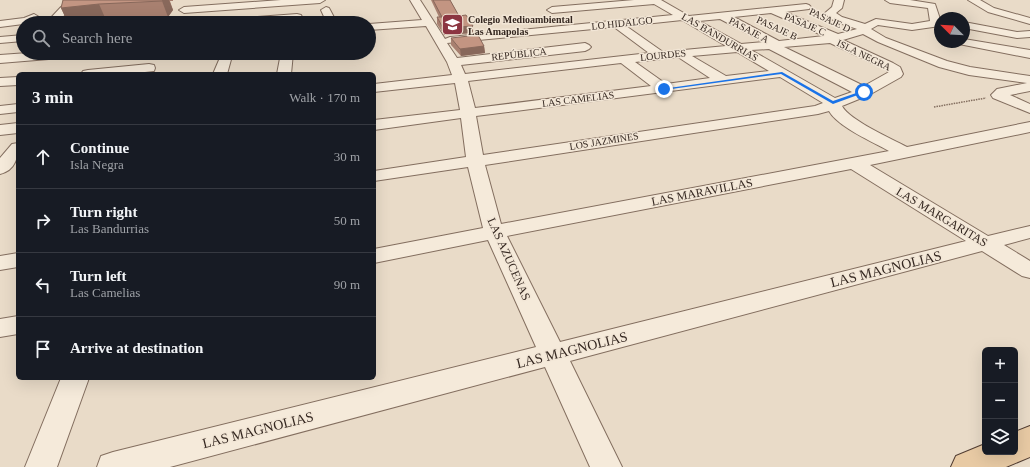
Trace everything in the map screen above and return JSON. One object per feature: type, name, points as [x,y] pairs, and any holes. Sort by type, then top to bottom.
[{"type":"main road","points":[[1018,447],[1030,441]]},
{"type":"main road","points":[[968,467],[997,455]]},
{"type":"street","points":[[58,16],[67,7],[80,0]]},
{"type":"street","points":[[183,8],[320,0]]},
{"type":"street","name":"LAS AZUCENAS","points":[[415,0],[456,70],[465,93],[475,161],[495,233],[606,467]]},
{"type":"street","points":[[552,10],[654,0]]},
{"type":"street","name":"LAS BANDURRIAS","points":[[654,0],[671,10],[686,14],[833,103],[838,113],[850,122],[905,153]]},
{"type":"street","points":[[839,0],[837,8],[830,13],[838,19],[864,29],[933,36]]},
{"type":"street","points":[[973,0],[990,10],[1030,22]]},
{"type":"street","points":[[990,10],[989,4],[1003,1]]},
{"type":"street","points":[[67,7],[91,4]]},
{"type":"street","points":[[886,9],[932,6],[934,12]]},
{"type":"street","name":"PASAJE D","points":[[804,7],[820,15],[864,29]]},
{"type":"street","name":"LO HIDALGO","points":[[439,41],[616,24],[686,14],[721,15],[804,7]]},
{"type":"street","points":[[886,9],[912,27],[934,24]]},
{"type":"street","name":"LOURDES","points":[[456,70],[624,58],[834,39],[864,29],[876,22],[886,9]]},
{"type":"street","points":[[326,10],[329,16]]},
{"type":"street","points":[[970,17],[990,10]]},
{"type":"street","name":"PASAJE C","points":[[773,11],[834,39]]},
{"type":"street","name":"PASAJE B","points":[[747,13],[767,23]]},
{"type":"street","name":"PASAJE A","points":[[721,15],[774,45],[864,92]]},
{"type":"street","points":[[0,24],[16,22]]},
{"type":"street","points":[[1030,22],[1025,24],[1030,26]]},
{"type":"street","points":[[376,27],[428,23]]},
{"type":"street","points":[[616,24],[660,55]]},
{"type":"street","points":[[970,25],[1018,35],[1030,34]]},
{"type":"street","points":[[864,29],[868,33],[882,40],[943,64],[969,71],[1030,80]]},
{"type":"street","name":"PASAJE B","points":[[787,32],[806,42]]},
{"type":"street","points":[[0,40],[16,39]]},
{"type":"street","name":"ISLA NEGRA","points":[[833,103],[864,92],[896,74],[895,70],[834,39]]},
{"type":"street","points":[[1011,50],[1029,42],[1030,39]]},
{"type":"street","points":[[970,43],[1030,54]]},
{"type":"street","name":"REPÚBLICA","points":[[456,70],[585,47]]},
{"type":"street","points":[[679,53],[724,81]]},
{"type":"street","points":[[0,59],[16,58]]},
{"type":"street","points":[[624,58],[664,89]]},
{"type":"street","points":[[221,72],[225,60]]},
{"type":"street","points":[[284,72],[285,60]]},
{"type":"street","points":[[105,72],[149,67]]},
{"type":"street","points":[[376,88],[456,70]]},
{"type":"street","name":"LAS CAMELIAS","points":[[376,125],[782,73]]},
{"type":"street","points":[[0,82],[16,81]]},
{"type":"street","points":[[998,95],[1002,92],[1030,87]]},
{"type":"street","points":[[998,95],[1030,109]]},
{"type":"street","name":"LOS JAZMINES","points":[[376,176],[818,110],[833,103]]},
{"type":"street","points":[[0,110],[16,108]]},
{"type":"street","points":[[0,130],[16,128]]},
{"type":"street","name":"LAS MARAVILLAS","points":[[376,256],[1030,128]]},
{"type":"street","points":[[0,169],[16,150]]},
{"type":"street","name":"LAS MARGARITAS","points":[[860,162],[992,242],[1030,271]]},
{"type":"street","name":"LAS MAGNOLIAS","points":[[114,467],[1030,232]]},
{"type":"street","name":"LAS MARGARITAS","points":[[992,242],[1030,259]]},
{"type":"street","points":[[0,263],[16,260]]},
{"type":"street","points":[[0,328],[16,325]]},
{"type":"street","points":[[41,467],[74,380]]},
{"type":"path","points":[[934,108],[998,95]]},
{"type":"building","points":[[63,0],[163,0],[61,8]]},
{"type":"building","points":[[433,0],[450,0],[459,16],[466,15],[473,26],[443,28],[437,17],[442,17]]},
{"type":"building","points":[[478,35],[484,46],[460,49],[451,38]]},
{"type":"place","name":"Colegio Medioambiental Las Amapolas","points":[[453,25]]},
{"type":"route","points":[[664,89],[782,73],[833,103],[864,92]]}]
